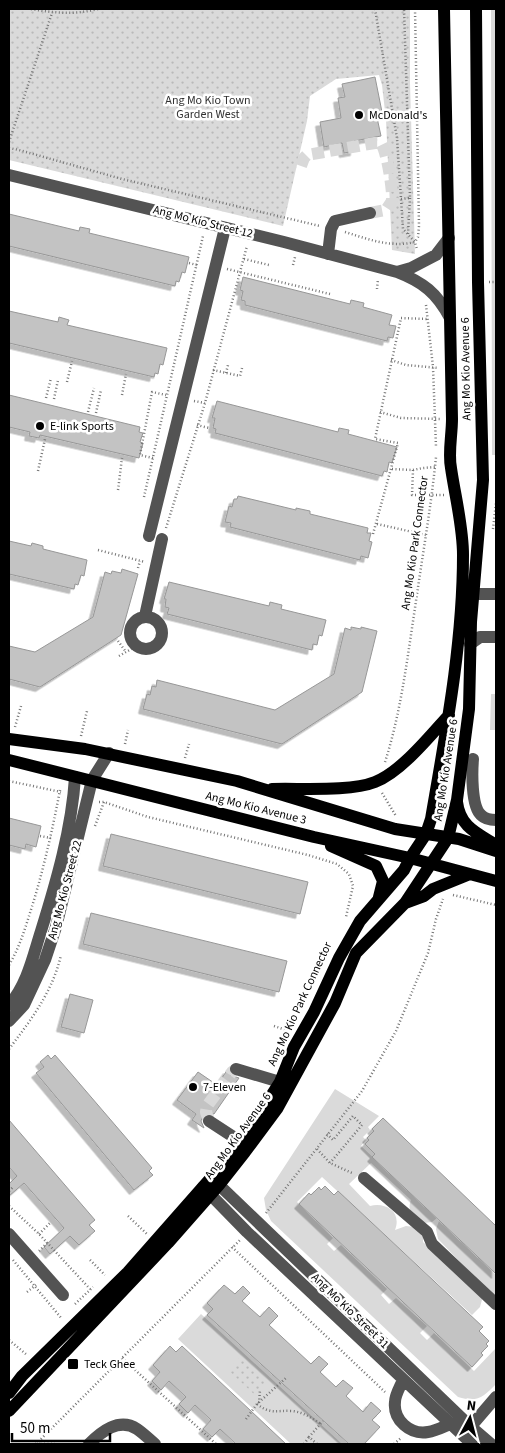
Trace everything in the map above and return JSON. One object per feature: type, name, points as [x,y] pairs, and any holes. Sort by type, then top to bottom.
[{"type":"main road","name":"Ang Mo Kio Avenue 6","points":[[9,1393],[22,1376],[128,1272],[211,1186],[280,1082],[294,1047],[360,921],[404,870],[426,834],[431,819],[449,715],[458,641],[463,553],[455,487],[450,466],[452,419],[444,9]]},
{"type":"main road","name":"Ang Mo Kio Avenue 6","points":[[9,1411],[136,1279],[211,1186],[277,1109],[335,1003],[356,953],[405,903],[432,865],[448,838],[457,800],[469,709],[475,641],[471,622],[483,480],[478,282],[476,9]]},
{"type":"main road","points":[[259,789],[357,788],[376,782],[390,774],[420,747],[449,715]]},
{"type":"main road","name":"Ang Mo Kio Avenue 3","points":[[9,739],[109,753],[236,781],[396,829],[459,839],[496,851]]},
{"type":"main road","name":"Ang Mo Kio Avenue 3","points":[[9,760],[314,837],[410,858],[496,881]]},
{"type":"main road","points":[[457,800],[459,813],[468,828],[496,845]]},
{"type":"main road","points":[[314,837],[376,866],[383,881],[378,899]]},
{"type":"main road","points":[[405,903],[470,874]]},
{"type":"street","name":"Ang Mo Kio Street 12","points":[[9,175],[398,272],[415,279],[436,295],[450,318]]},
{"type":"street","points":[[328,254],[333,223],[341,218],[370,213]]},
{"type":"street","points":[[149,536],[225,228]]},
{"type":"street","points":[[398,272],[422,264],[436,256],[449,238]]},
{"type":"street","points":[[145,616],[162,539]]},
{"type":"street","points":[[474,594],[496,594]]},
{"type":"street","points":[[145,616],[154,618],[160,624],[163,632],[161,640],[155,647],[147,649],[138,647],[132,642],[129,634],[131,625],[137,619],[145,616]]},
{"type":"street","points":[[475,641],[496,637]]},
{"type":"street","name":"Ang Mo Kio Street 22","points":[[9,1021],[24,1005],[45,960],[56,928],[92,780],[109,753]]},
{"type":"street","points":[[473,758],[471,774],[477,810],[482,816],[490,820],[496,820]]},
{"type":"street","name":"Ang Mo Kio Street 22","points":[[9,1005],[21,989],[55,888],[74,800],[75,777]]},
{"type":"street","points":[[236,1070],[280,1082]]},
{"type":"street","points":[[209,1122],[232,1136],[239,1146]]},
{"type":"street","points":[[364,1178],[427,1232],[432,1244],[496,1304]]},
{"type":"street","name":"Ang Mo Kio Street 31","points":[[211,1186],[258,1222],[466,1431],[472,1444]]},
{"type":"street","name":"Ang Mo Kio Street 31","points":[[211,1186],[247,1232],[450,1424],[491,1444]]},
{"type":"street","points":[[9,1234],[63,1295]]},
{"type":"street","points":[[403,1380],[395,1401],[395,1412],[401,1422],[410,1430],[419,1433],[428,1432],[450,1424]]},
{"type":"street","points":[[466,1431],[496,1397]]},
{"type":"street","points":[[89,1444],[109,1427],[123,1425],[136,1428],[155,1444]]},
{"type":"path","points":[[31,9],[52,13],[98,9]]},
{"type":"path","points":[[375,9],[397,138],[403,229],[415,242],[422,264]]},
{"type":"path","points":[[404,9],[410,198],[408,234]]},
{"type":"path","points":[[9,148],[122,180],[331,229],[382,243],[402,245],[415,242],[418,237],[419,226],[415,9]]},
{"type":"path","points":[[9,142],[52,13]]},
{"type":"path","points":[[401,199],[410,198]]},
{"type":"path","points":[[144,497],[203,236]]},
{"type":"path","points":[[162,539],[213,370],[247,246]]},
{"type":"path","points":[[293,265],[295,257]]},
{"type":"path","points":[[244,259],[269,265]]},
{"type":"path","points":[[189,263],[197,265]]},
{"type":"path","points":[[215,266],[330,294]]},
{"type":"path","points":[[377,289],[378,282]]},
{"type":"path","name":"Ang Mo Kio Park Connector","points":[[382,767],[395,731],[437,454],[433,367],[423,285]]},
{"type":"path","points":[[373,534],[398,443],[374,439],[401,318],[427,319]]},
{"type":"path","points":[[392,360],[406,365],[432,367]]},
{"type":"path","points":[[67,382],[72,361]]},
{"type":"path","points":[[226,373],[228,365]]},
{"type":"path","points":[[213,370],[240,376],[242,368]]},
{"type":"path","points":[[122,395],[126,374]]},
{"type":"path","points":[[46,398],[51,378]]},
{"type":"path","points":[[54,400],[58,380]]},
{"type":"path","points":[[88,412],[94,388]]},
{"type":"path","points":[[96,413],[101,390]]},
{"type":"path","points":[[147,457],[140,455],[152,392],[167,395]]},
{"type":"path","points":[[380,412],[401,418],[435,419]]},
{"type":"path","points":[[197,425],[209,428]]},
{"type":"path","points":[[38,471],[45,439]]},
{"type":"path","points":[[118,490],[122,458]]},
{"type":"path","points":[[392,469],[413,470],[435,467]]},
{"type":"path","points":[[412,495],[413,470]]},
{"type":"path","points":[[376,524],[426,535]]},
{"type":"path","points":[[98,550],[156,565]]},
{"type":"path","points":[[138,568],[140,561]]},
{"type":"path","points":[[119,656],[132,648],[129,634]]},
{"type":"path","points":[[118,641],[126,652]]},
{"type":"path","points":[[16,723],[21,706]]},
{"type":"path","points":[[82,733],[87,711]]},
{"type":"path","points":[[125,743],[128,730]]},
{"type":"path","points":[[186,757],[189,744]]},
{"type":"path","points":[[9,781],[60,791],[51,839],[25,931],[10,959],[9,965]]},
{"type":"path","points":[[376,782],[397,818]]},
{"type":"path","points":[[115,805],[148,817],[308,855],[337,864],[349,874],[353,886],[346,917]]},
{"type":"path","points":[[40,836],[51,839]]},
{"type":"path","points":[[258,1222],[362,1091],[396,1031],[428,952],[442,900],[454,895],[496,906]]},
{"type":"path","points":[[274,1026],[287,1031]]},
{"type":"path","points":[[327,1134],[333,1140],[353,1116],[362,1125],[330,1163]]},
{"type":"path","points":[[317,1149],[330,1163],[364,1178]]},
{"type":"path","points":[[9,1191],[13,1187]]},
{"type":"path","points":[[9,1206],[39,1234],[90,1289],[95,1285]]},
{"type":"path","points":[[128,1216],[147,1234],[151,1229]]},
{"type":"path","points":[[39,1234],[51,1222]]},
{"type":"path","points":[[36,1444],[247,1232]]},
{"type":"path","points":[[232,1247],[395,1401]]},
{"type":"path","points":[[9,1254],[62,1319]]},
{"type":"path","points":[[90,1260],[105,1275]]},
{"type":"path","points":[[100,1280],[111,1270]]},
{"type":"path","points":[[27,1292],[35,1286]]},
{"type":"path","points":[[9,1340],[28,1356]]},
{"type":"path","points":[[122,1358],[216,1444]]},
{"type":"path","points":[[246,1419],[258,1403],[287,1377]]},
{"type":"path","points":[[258,1403],[260,1390]]},
{"type":"path","points":[[258,1403],[269,1411],[301,1413],[322,1422],[304,1444]]},
{"type":"path","points":[[309,1437],[317,1444]]},
{"type":"path","points":[[36,1444],[56,1444]]},
{"type":"green space","name":"Ang Mo Kio Town Garden West","points":[[9,9],[410,9],[410,83],[415,254],[392,250],[386,120],[379,75],[336,79],[310,96],[307,121],[283,226],[9,160]]},
{"type":"green space","points":[[491,9],[496,9],[496,455],[492,455]]},
{"type":"green space","points":[[491,694],[496,694],[496,730],[490,730]]},
{"type":"green space","points":[[335,1089],[379,1116],[368,1127],[370,1130],[363,1137],[366,1140],[361,1146],[437,1218],[432,1222],[424,1223],[415,1216],[410,1208],[411,1200],[371,1163],[349,1184],[370,1206],[387,1207],[394,1213],[397,1224],[395,1230],[406,1226],[415,1227],[423,1237],[423,1242],[483,1296],[480,1307],[472,1315],[322,1177],[297,1202],[333,1238],[327,1244],[334,1251],[341,1245],[387,1289],[381,1295],[389,1304],[396,1298],[427,1326],[420,1333],[427,1340],[434,1333],[474,1371],[496,1348],[496,1384],[480,1398],[465,1399],[458,1397],[271,1221],[266,1210],[264,1198]]},
{"type":"green space","points":[[439,1221],[496,1275],[496,1295],[490,1293],[438,1239],[436,1229]]},
{"type":"green space","points":[[201,1314],[342,1444],[291,1444],[178,1339]]},
{"type":"green space","points":[[241,1356],[268,1381],[255,1395],[228,1370]]},
{"type":"building","name":"McDonald's","points":[[375,77],[382,112],[376,113],[381,136],[354,141],[355,151],[344,153],[342,143],[324,147],[320,122],[341,118],[338,98],[345,97],[342,84]]},
{"type":"building","points":[[9,214],[79,231],[80,227],[90,229],[89,233],[189,257],[185,273],[182,272],[179,282],[176,281],[175,286],[9,246]]},
{"type":"building","points":[[243,277],[350,304],[351,300],[364,303],[363,307],[392,315],[389,325],[396,326],[393,338],[388,337],[387,341],[245,305],[245,301],[241,300],[243,291],[240,290]]},
{"type":"building","points":[[9,311],[58,322],[59,317],[69,320],[67,325],[167,348],[163,365],[160,364],[158,374],[155,373],[154,377],[9,343]]},
{"type":"building","points":[[9,395],[140,427],[139,432],[143,433],[140,442],[143,443],[139,458],[40,435],[39,438],[29,436],[30,432],[9,427]]},
{"type":"building","points":[[217,401],[338,432],[339,428],[349,430],[348,434],[397,447],[392,463],[389,462],[387,472],[384,471],[382,476],[215,433],[216,429],[213,428],[215,418],[212,418]]},
{"type":"building","points":[[238,496],[296,510],[296,508],[310,511],[310,514],[368,528],[367,533],[371,533],[369,541],[372,542],[368,558],[361,556],[360,560],[230,527],[231,523],[225,522],[229,506],[232,507],[234,499],[237,499]]},
{"type":"building","points":[[9,541],[31,546],[32,543],[43,546],[43,549],[87,560],[84,576],[81,575],[78,585],[75,584],[74,589],[9,574]]},
{"type":"building","points":[[122,569],[138,574],[121,635],[40,687],[9,679],[9,646],[35,652],[93,617],[105,572],[111,574],[112,571],[121,573]]},
{"type":"building","points":[[169,582],[269,606],[270,602],[282,605],[281,609],[326,620],[322,636],[319,635],[317,645],[313,644],[312,650],[167,614],[169,608],[165,607],[166,599],[164,599]]},
{"type":"building","points":[[351,627],[361,629],[361,627],[377,631],[362,692],[282,744],[143,709],[147,694],[150,695],[152,686],[156,687],[157,680],[275,710],[334,674],[345,628],[351,630]]},
{"type":"building","points":[[9,818],[41,826],[36,847],[26,844],[25,849],[9,845]]},
{"type":"building","points":[[111,834],[308,882],[300,914],[103,866]]},
{"type":"building","points":[[91,913],[287,961],[279,992],[83,944]]},
{"type":"building","points":[[70,994],[93,1000],[84,1033],[61,1027]]},
{"type":"building","points":[[48,1055],[51,1059],[55,1055],[152,1168],[149,1171],[153,1175],[134,1190],[36,1073],[44,1067],[40,1062]]},
{"type":"building","points":[[228,1069],[230,1075],[239,1078],[214,1114],[209,1113],[203,1116],[201,1121],[204,1128],[192,1120],[196,1114],[177,1100],[198,1072],[217,1085]]},
{"type":"building","points":[[383,1118],[496,1226],[496,1274],[372,1157],[375,1154],[365,1144],[369,1140],[367,1138],[374,1131],[372,1129]]},
{"type":"building","points":[[9,1120],[95,1220],[89,1225],[95,1231],[79,1245],[70,1236],[50,1254],[44,1247],[64,1228],[24,1183],[9,1196],[9,1184],[17,1176],[9,1167]]},
{"type":"building","points":[[325,1186],[334,1195],[338,1191],[483,1327],[479,1331],[489,1341],[486,1344],[488,1346],[472,1367],[299,1204],[309,1193],[311,1195],[319,1187],[321,1190]]},
{"type":"building","points":[[224,1285],[235,1294],[243,1286],[250,1293],[242,1301],[260,1317],[269,1307],[278,1316],[269,1325],[311,1364],[319,1356],[328,1364],[320,1372],[336,1387],[343,1380],[353,1388],[346,1396],[363,1412],[371,1402],[381,1411],[372,1420],[380,1427],[364,1444],[349,1444],[207,1315],[213,1309],[207,1303]]},
{"type":"building","points":[[170,1346],[176,1352],[182,1346],[286,1444],[236,1444],[220,1429],[212,1437],[203,1429],[211,1420],[195,1405],[188,1413],[179,1404],[186,1397],[169,1381],[161,1390],[152,1381],[160,1372],[153,1365]]},
{"type":"tunnel","points":[[301,166],[307,155],[381,143],[389,171],[392,201],[386,210],[370,213]]},
{"type":"tunnel","points":[[209,1121],[206,1112],[207,1106],[236,1069]]},
{"type":"place","name":"McDonald's","points":[[359,115]]},
{"type":"place","name":"E-link Sports","points":[[40,426]]},
{"type":"place","name":"7-Eleven","points":[[193,1087]]},
{"type":"place","name":"Teck Ghee","points":[[73,1364]]}]
